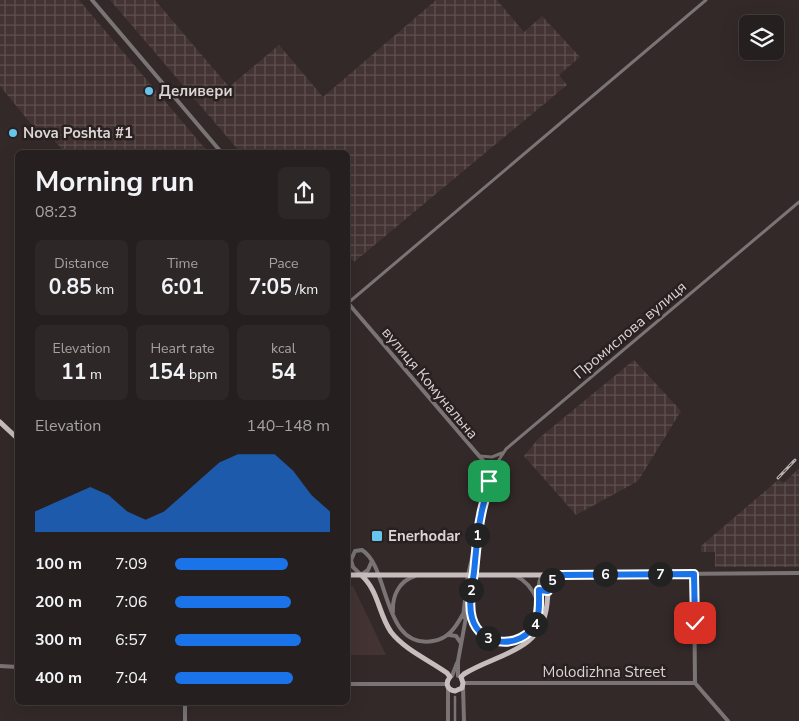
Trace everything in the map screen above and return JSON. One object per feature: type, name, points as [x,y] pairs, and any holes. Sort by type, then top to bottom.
[{"type":"main road","points":[[0,422],[15,436]]},
{"type":"main road","points":[[350,575],[361,575],[378,575],[417,576],[543,575],[548,588],[544,620],[535,636],[521,647],[472,669],[461,680],[458,691],[452,691],[448,685],[451,676],[405,644],[392,632],[385,620],[373,589],[369,582],[361,575]]},
{"type":"street","points":[[92,0],[219,150]]},
{"type":"street","points":[[350,301],[706,0]]},
{"type":"street","name":"Промислова вулиця","points":[[488,485],[497,463],[506,449],[799,202]]},
{"type":"street","name":"вулиця Комунальна","points":[[350,305],[488,468],[488,485],[477,538]]},
{"type":"street","points":[[477,455],[486,458],[492,457],[506,449]]},
{"type":"street","points":[[477,538],[470,611],[474,623],[483,635],[496,642],[510,642],[525,636],[536,622],[539,607],[540,580],[543,575],[799,573]]},
{"type":"street","points":[[464,721],[458,661],[468,575],[477,538]]},
{"type":"street","points":[[350,562],[353,553],[360,550],[366,553],[371,560],[394,616],[403,632],[416,640],[432,642],[440,640],[455,628],[463,614]]},
{"type":"street","points":[[351,559],[353,567],[361,575],[368,570],[371,560]]},
{"type":"street","points":[[694,574],[695,683],[728,721]]},
{"type":"street","points":[[514,575],[530,586],[539,607]]},
{"type":"street","points":[[539,590],[548,588],[559,575]]},
{"type":"street","points":[[394,616],[393,604],[397,590],[407,580],[417,576]]},
{"type":"street","points":[[373,589],[382,587]]},
{"type":"street","points":[[460,643],[471,590]]},
{"type":"street","points":[[448,635],[456,636],[460,643]]},
{"type":"street","points":[[451,676],[458,661]]},
{"type":"street","points":[[0,666],[15,667]]},
{"type":"street","name":"Molodizhna Street","points":[[451,676],[461,680],[695,683]]},
{"type":"street","points":[[350,684],[448,685],[448,721]]},
{"type":"street","points":[[455,697],[456,721]]},
{"type":"street","points":[[185,705],[185,721]]},
{"type":"shaded area","points":[[0,0],[79,0],[206,150],[62,150],[51,136],[45,141],[0,86]]},
{"type":"shaded area","points":[[110,0],[155,0],[229,87],[279,45],[323,97],[436,0],[497,0],[524,32],[542,16],[580,57],[559,75],[567,85],[354,262],[350,257],[350,150],[238,150]]},
{"type":"shaded area","points":[[634,360],[681,411],[638,481],[576,515],[524,456],[538,439]]},
{"type":"shaded area","points":[[799,468],[799,567],[715,567],[715,552],[701,552],[701,546],[778,480],[784,483]]},
{"type":"shaded area","points":[[350,586],[353,586],[386,655],[350,655]]},
{"type":"railway","points":[[778,478],[795,460]]},
{"type":"place","name":"Деливери","points":[[149,91]]},
{"type":"place","name":"Nova Poshta #1","points":[[13,133]]},
{"type":"place","name":"Enerhodar","points":[[377,536]]},
{"type":"route","points":[[489,481],[477,538],[470,611],[476,627],[487,638],[496,642],[510,642],[525,636],[536,622],[539,611],[539,590],[548,591],[551,582],[559,575],[694,574],[695,623]]}]
